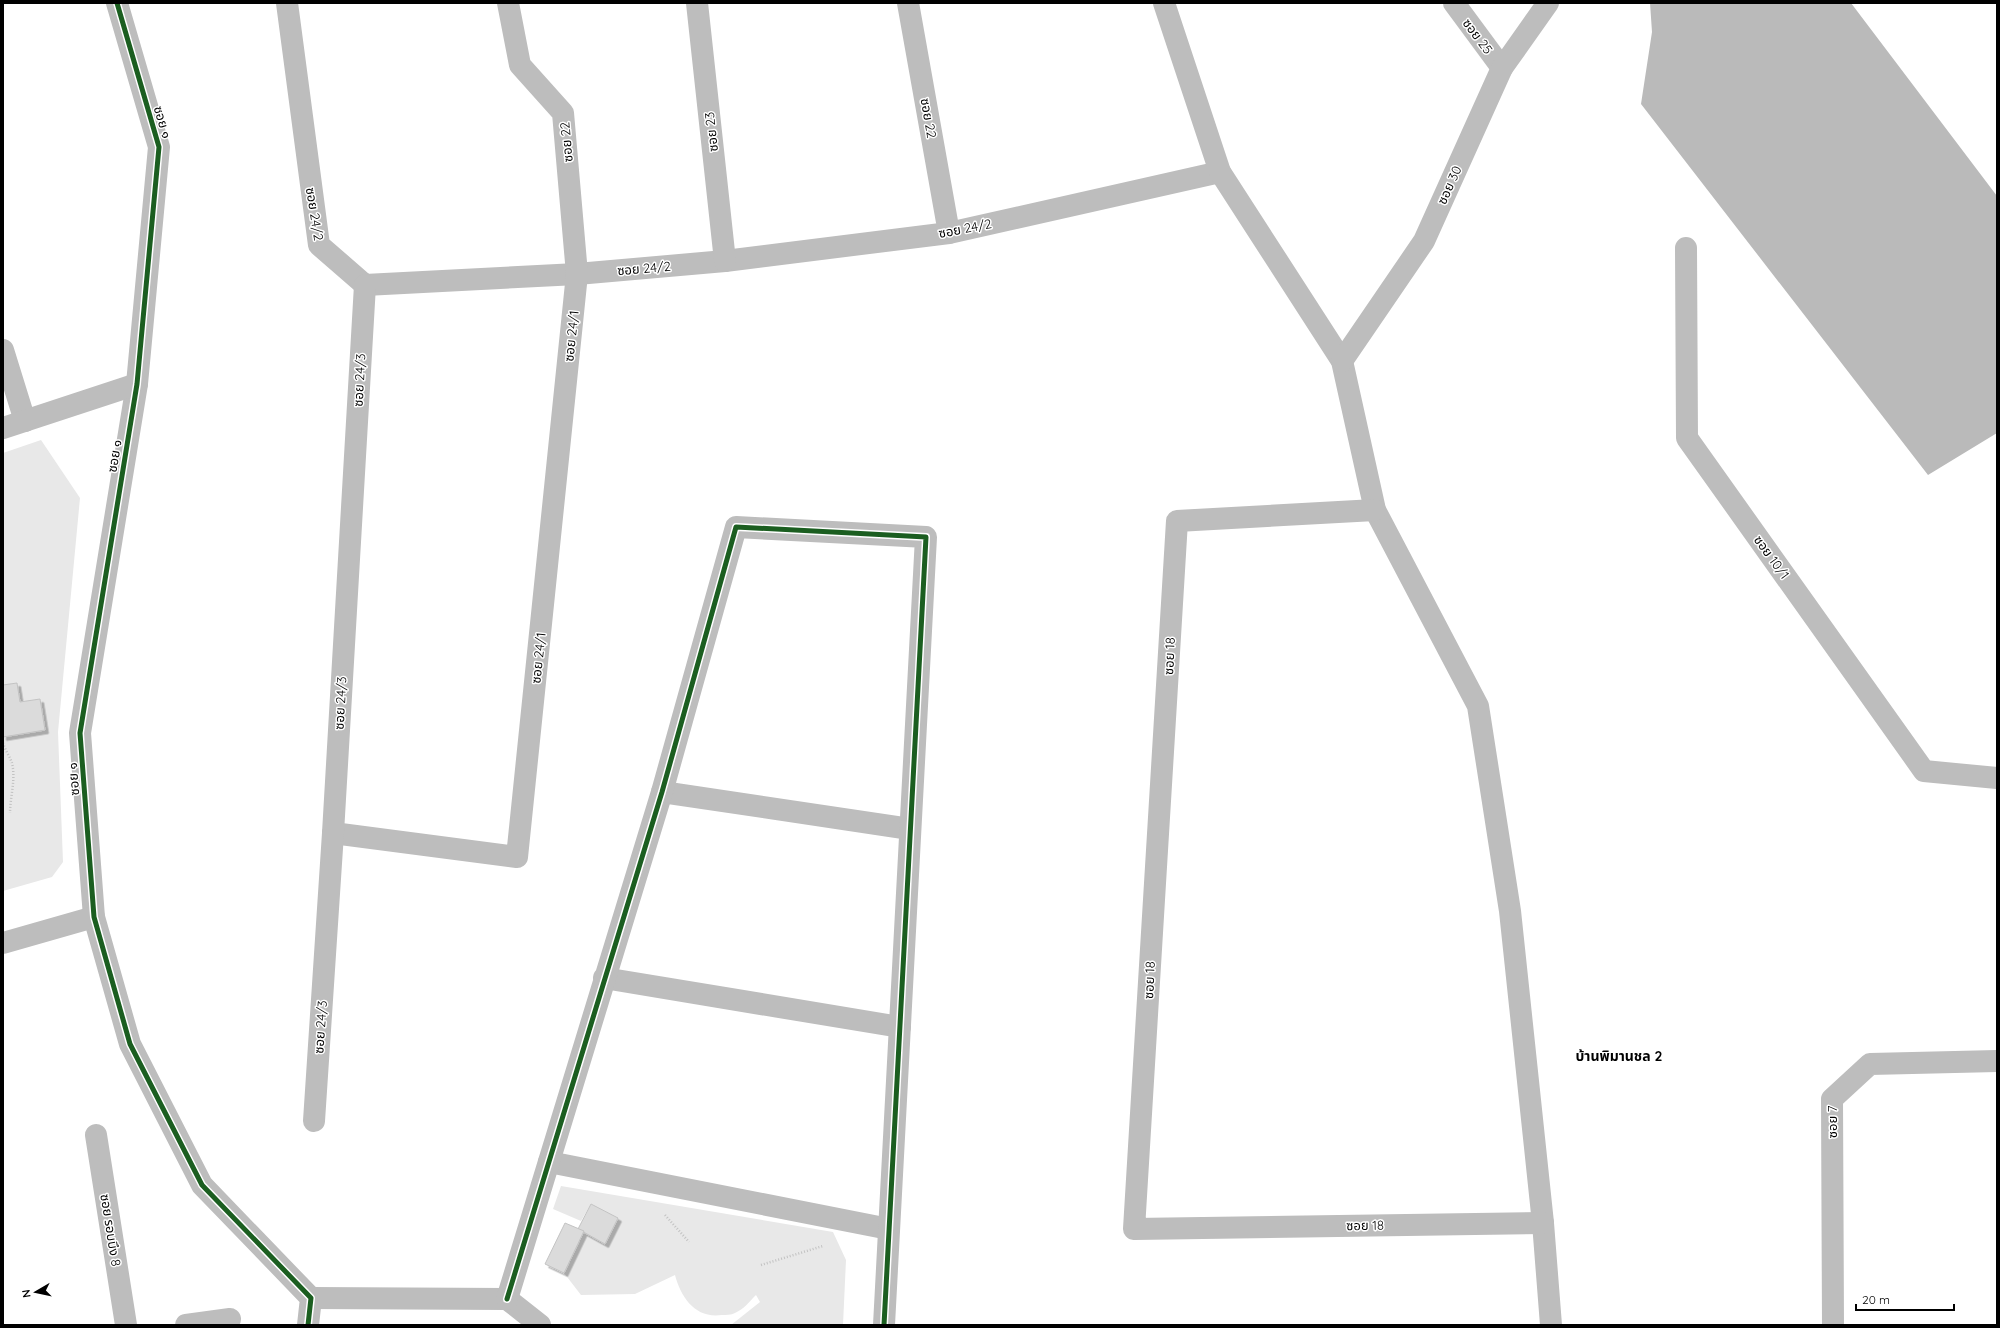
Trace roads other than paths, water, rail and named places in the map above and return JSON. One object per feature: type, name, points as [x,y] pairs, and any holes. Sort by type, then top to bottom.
[{"type":"street","name":"ซอย ๑","points":[[117,3],[159,147],[137,384],[80,732],[94,917],[130,1044],[202,1185],[311,1298]]},
{"type":"street","name":"ซอย 24/2","points":[[287,3],[319,245],[365,285],[578,274],[725,261],[949,233],[1220,172]]},
{"type":"street","name":"ซอย 22","points":[[508,3],[520,65],[564,113],[578,274]]},
{"type":"street","name":"ซอย 23","points":[[697,3],[725,261]]},
{"type":"street","name":"ซอย 22","points":[[908,3],[949,233]]},
{"type":"street","points":[[1164,3],[1220,172],[1342,361],[1375,510],[1478,706],[1510,911],[1543,1222],[1551,1325]]},
{"type":"street","name":"ซอย 25","points":[[1454,3],[1502,68]]},
{"type":"street","name":"ซอย 30","points":[[1342,361],[1424,241],[1502,68],[1548,3]]},
{"type":"street","name":"ซอย 10/1","points":[[1686,248],[1687,438],[1924,771],[1997,778]]},
{"type":"street","name":"ซอย 24/1","points":[[333,833],[517,857],[578,274]]},
{"type":"street","name":"ซอย 24/3","points":[[314,1121],[333,833],[365,285]]},
{"type":"street","points":[[3,350],[25,421]]},
{"type":"street","points":[[3,428],[137,384]]},
{"type":"street","name":"ซอย 18","points":[[1375,510],[1177,521],[1134,1228],[1543,1222]]},
{"type":"street","points":[[507,1299],[662,792],[736,527],[926,537],[884,1325]]},
{"type":"street","points":[[662,792],[910,829]]},
{"type":"street","points":[[3,943],[94,917]]},
{"type":"street","points":[[604,978],[900,1027]]},
{"type":"street","name":"ซอย 7","points":[[1833,1325],[1832,1099],[1870,1064],[1997,1061]]},
{"type":"street","name":"ซอย รอบบึง 8","points":[[96,1135],[126,1325]]},
{"type":"street","points":[[548,1162],[889,1229]]},
{"type":"street","points":[[308,1325],[311,1298],[507,1299],[540,1325]]},
{"type":"street","points":[[186,1325],[230,1319]]},
{"type":"district","name":"บ้านพิมานชล 2","points":[[1619,1056]]}]
